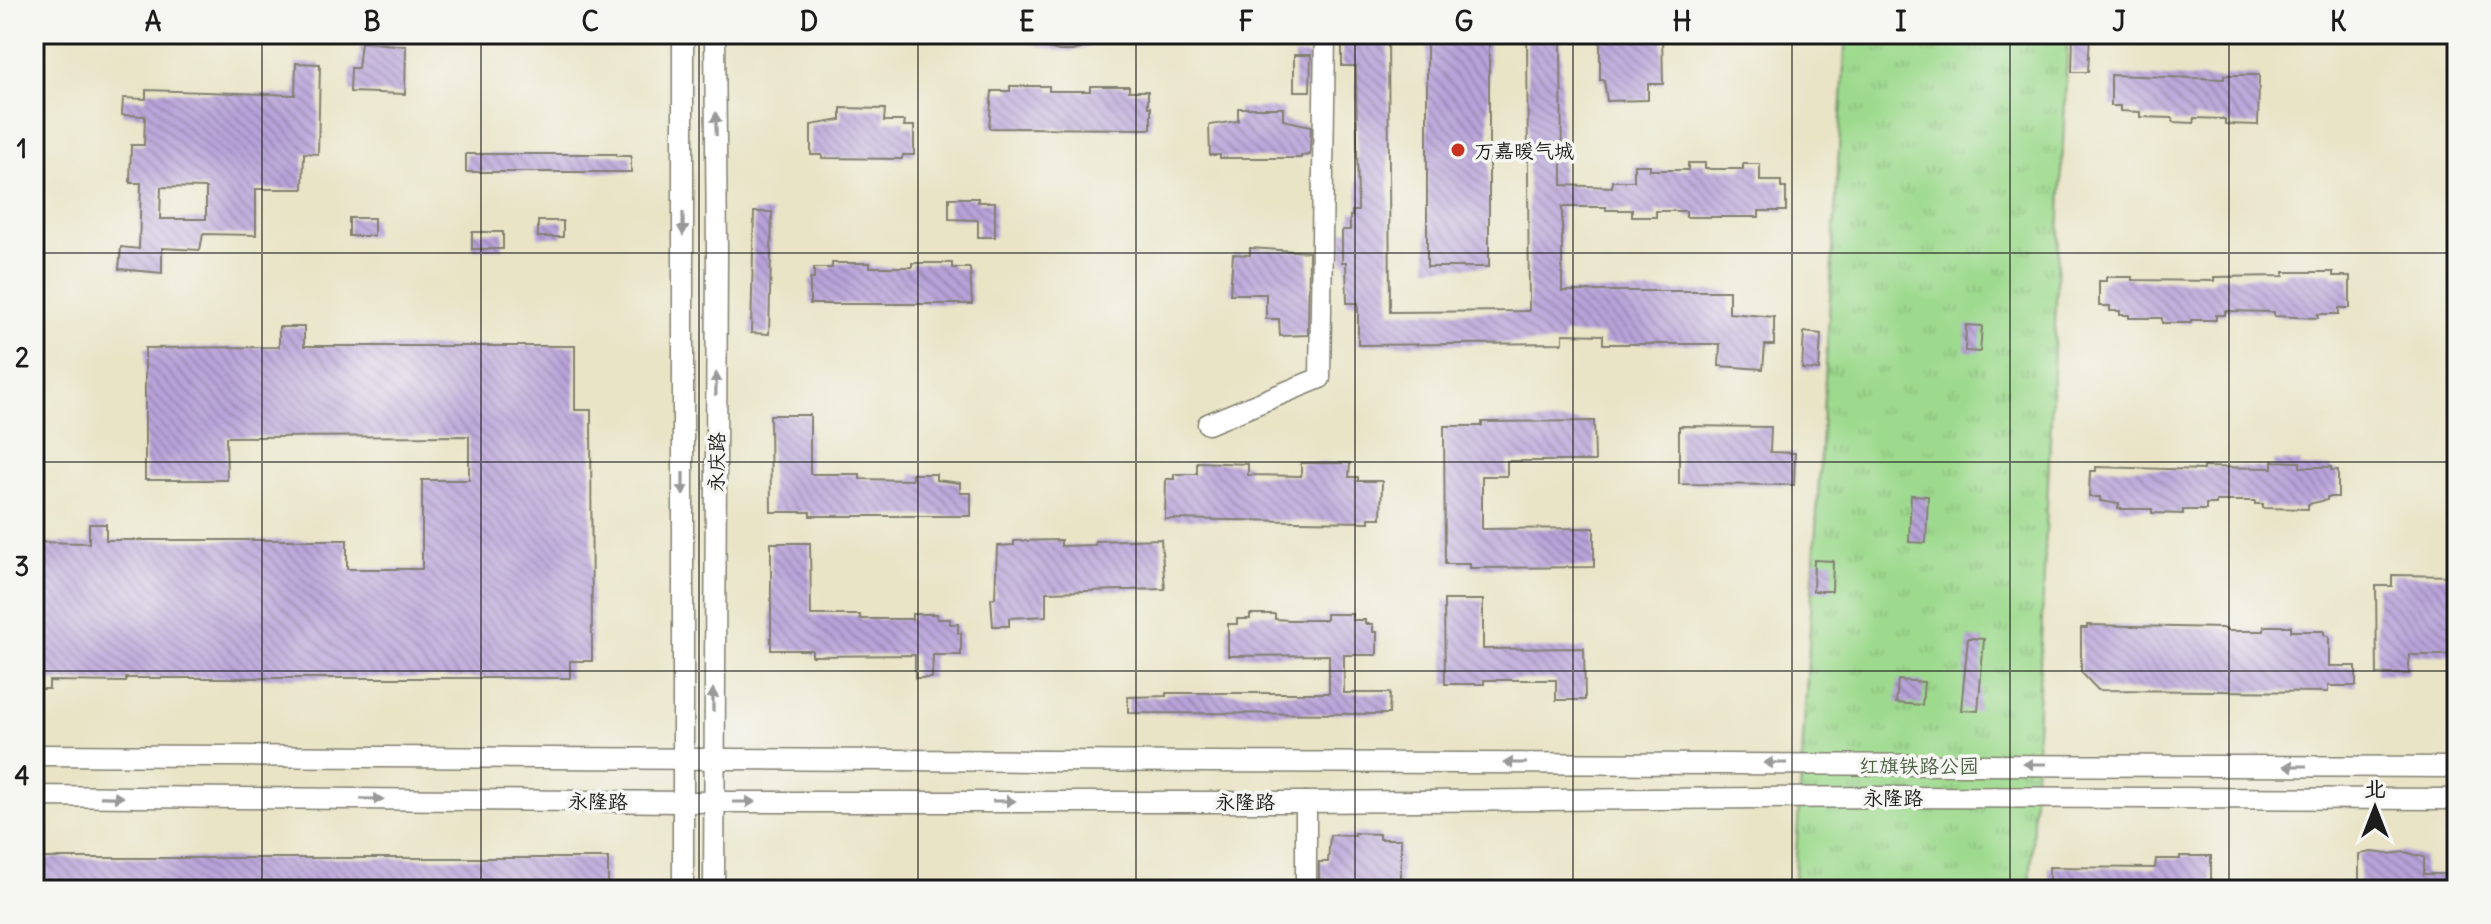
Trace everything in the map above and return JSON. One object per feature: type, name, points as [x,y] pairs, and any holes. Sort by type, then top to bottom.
[{"type":"street","name":"永庆路","points":[[683,34],[683,890]]},
{"type":"street","name":"永庆路","points":[[714,890],[715,34]]},
{"type":"street","points":[[1208,424],[1320,378],[1325,34]]},
{"type":"street","name":"永隆路","points":[[34,755],[684,761],[2457,767]]},
{"type":"street","name":"永隆路","points":[[34,796],[683,802],[1306,802],[1863,797],[2457,799]]},
{"type":"street","points":[[1306,802],[1306,890]]},
{"type":"green space","name":"红旗铁路公园","points":[[1846,34],[2068,34],[2030,890],[1794,890]]},
{"type":"building","points":[[1011,34],[1116,34],[1117,38],[1073,51],[1059,51],[1010,38]]},
{"type":"building","points":[[1342,34],[1388,34],[1390,312],[1529,311],[1527,34],[1561,34],[1562,185],[1612,187],[1612,181],[1634,181],[1634,165],[1650,165],[1650,170],[1688,170],[1688,163],[1705,163],[1705,169],[1743,169],[1743,164],[1760,164],[1760,181],[1781,181],[1781,188],[1786,188],[1786,211],[1759,211],[1759,217],[1686,217],[1686,211],[1656,211],[1656,217],[1632,217],[1632,210],[1562,207],[1562,291],[1729,291],[1729,313],[1774,317],[1774,345],[1765,345],[1763,369],[1719,366],[1720,344],[1603,344],[1603,335],[1563,334],[1563,343],[1358,345],[1358,303],[1347,303],[1346,262],[1342,262],[1342,230],[1350,230],[1352,211],[1358,211],[1356,66],[1342,66]]},
{"type":"building","name":"万嘉暖气城","points":[[1427,34],[1489,34],[1489,267],[1427,267]]},
{"type":"building","points":[[1600,34],[1662,34],[1663,84],[1648,84],[1648,100],[1607,101],[1604,80],[1600,80]]},
{"type":"building","points":[[2073,34],[2090,34],[2088,72],[2072,72]]},
{"type":"building","points":[[361,42],[406,46],[405,94],[350,92],[351,68],[358,68]]},
{"type":"building","points":[[1294,55],[1311,55],[1310,91],[1294,91]]},
{"type":"building","points":[[296,63],[320,64],[318,154],[304,153],[303,189],[256,189],[256,235],[203,234],[200,250],[162,248],[162,273],[119,269],[121,247],[139,249],[141,183],[130,183],[131,145],[144,145],[145,116],[122,115],[123,98],[146,99],[146,90],[295,95]],"holes":[[[161,187],[206,188],[206,219],[160,219]]]},
{"type":"building","points":[[2111,75],[2224,79],[2224,75],[2259,75],[2258,125],[2225,124],[2225,119],[2194,118],[2194,123],[2173,122],[2173,118],[2140,117],[2140,112],[2120,111],[2120,106],[2111,106]]},
{"type":"building","points":[[1010,86],[1049,86],[1049,91],[1090,91],[1090,86],[1129,86],[1129,91],[1148,91],[1151,129],[989,128],[992,91],[1010,91]]},
{"type":"building","points":[[841,108],[885,109],[884,121],[905,121],[904,126],[914,126],[914,155],[903,155],[902,159],[822,158],[822,155],[811,155],[811,125],[841,120]]},
{"type":"building","points":[[1238,108],[1283,108],[1283,120],[1311,126],[1310,155],[1301,158],[1220,158],[1220,155],[1210,155],[1209,125],[1238,121]]},
{"type":"building","points":[[466,154],[616,154],[631,156],[631,172],[466,172]]},
{"type":"building","points":[[949,198],[978,198],[978,202],[995,202],[995,237],[978,237],[978,220],[949,219]]},
{"type":"building","points":[[754,212],[772,212],[769,334],[751,333]]},
{"type":"building","points":[[349,218],[374,218],[374,236],[349,236]]},
{"type":"building","points":[[538,221],[563,221],[563,237],[538,237]]},
{"type":"building","points":[[472,232],[503,232],[503,249],[472,249]]},
{"type":"building","points":[[1250,248],[1309,252],[1308,335],[1280,336],[1279,319],[1266,319],[1266,294],[1230,294],[1233,254],[1250,255]]},
{"type":"building","points":[[832,263],[912,267],[912,263],[952,263],[952,268],[970,268],[972,304],[810,304],[810,279],[814,279],[814,268],[832,268]]},
{"type":"building","points":[[2284,272],[2333,272],[2333,276],[2350,276],[2350,308],[2339,308],[2339,314],[2318,314],[2318,318],[2274,316],[2274,312],[2225,311],[2225,315],[2216,315],[2216,320],[2162,323],[2162,318],[2129,318],[2129,315],[2120,315],[2120,311],[2110,311],[2110,306],[2099,306],[2099,281],[2106,281],[2106,277],[2214,281],[2214,277],[2284,276]]},
{"type":"building","points":[[1966,325],[1982,326],[1980,352],[1965,351]]},
{"type":"building","points":[[279,327],[304,327],[304,346],[575,346],[575,410],[591,410],[592,661],[570,661],[570,678],[126,678],[126,682],[49,681],[49,689],[34,689],[34,542],[89,543],[89,524],[106,524],[106,540],[347,540],[347,569],[422,569],[422,480],[469,480],[469,436],[226,437],[227,480],[145,480],[145,348],[279,347]]},
{"type":"building","points":[[1804,332],[1821,334],[1819,370],[1802,369]]},
{"type":"building","points":[[770,415],[810,415],[810,474],[860,474],[860,479],[912,480],[912,474],[936,474],[936,480],[960,483],[960,493],[971,493],[971,516],[810,516],[810,512],[771,512]]},
{"type":"building","points":[[1594,421],[1595,461],[1507,461],[1507,476],[1482,476],[1482,529],[1594,528],[1594,567],[1470,568],[1470,564],[1445,564],[1444,426],[1482,426],[1482,422]]},
{"type":"building","points":[[1679,426],[1771,427],[1770,452],[1795,453],[1794,485],[1679,484]]},
{"type":"building","points":[[2273,461],[2300,462],[2300,467],[2331,467],[2331,470],[2338,470],[2338,497],[2327,497],[2327,500],[2308,504],[2308,509],[2263,508],[2263,504],[2255,504],[2255,501],[2216,501],[2216,504],[2206,504],[2206,510],[2183,510],[2183,514],[2152,513],[2152,509],[2118,509],[2119,504],[2100,501],[2100,497],[2089,497],[2090,471],[2096,471],[2096,467],[2273,468]]},
{"type":"building","points":[[1197,462],[1248,464],[1248,475],[1301,476],[1301,463],[1350,463],[1349,477],[1358,477],[1358,481],[1382,481],[1381,518],[1369,518],[1369,522],[1165,519],[1166,479],[1174,479],[1174,474],[1197,474]]},
{"type":"building","points":[[1911,495],[1928,496],[1926,543],[1909,542]]},
{"type":"building","points":[[1161,539],[1165,589],[1046,592],[1046,616],[1009,618],[1009,626],[993,626],[991,598],[995,598],[997,546],[1014,545],[1014,541],[1061,540],[1061,546],[1095,545],[1095,541]]},
{"type":"building","points":[[771,543],[810,543],[811,615],[912,619],[912,614],[937,614],[937,619],[950,619],[950,624],[958,624],[961,655],[933,655],[932,678],[915,678],[915,655],[812,656],[812,650],[771,650]]},
{"type":"building","points":[[1814,560],[1833,561],[1832,591],[1813,591]]},
{"type":"building","points":[[2392,575],[2457,576],[2457,655],[2409,655],[2409,674],[2377,674],[2376,586],[2392,586]]},
{"type":"building","points":[[1444,600],[1483,600],[1483,649],[1584,648],[1585,700],[1556,700],[1556,680],[1484,680],[1484,684],[1445,684]]},
{"type":"building","points":[[1250,614],[1275,614],[1275,619],[1326,620],[1326,614],[1352,614],[1352,620],[1365,620],[1365,624],[1373,624],[1373,632],[1377,632],[1377,655],[1344,655],[1344,693],[1390,693],[1389,714],[1128,713],[1128,697],[1166,696],[1166,693],[1329,693],[1329,655],[1228,656],[1228,624],[1237,624],[1237,619],[1250,619]]},
{"type":"building","points":[[2087,625],[2221,628],[2226,631],[2264,631],[2264,626],[2291,626],[2291,631],[2324,631],[2324,635],[2329,636],[2329,666],[2356,666],[2356,686],[2328,686],[2328,692],[2098,690],[2081,672],[2081,628],[2087,628]]},
{"type":"building","points":[[1968,638],[1984,639],[1978,711],[1961,710]]},
{"type":"building","points":[[1898,680],[1924,682],[1922,705],[1896,703]]},
{"type":"building","points":[[1355,833],[1379,834],[1379,839],[1401,839],[1401,890],[1348,890],[1348,883],[1319,882],[1319,862],[1328,862],[1330,835],[1355,836]]},
{"type":"building","points":[[2404,852],[2424,857],[2424,874],[2457,874],[2457,890],[2359,890],[2359,854]]},
{"type":"building","points":[[2180,856],[2211,856],[2211,890],[2049,890],[2049,867],[2155,868],[2156,859],[2180,859]]},
{"type":"building","points":[[34,858],[608,858],[608,890],[34,890]]},
{"type":"place","name":"万嘉暖气城","points":[[1458,150]]}]
